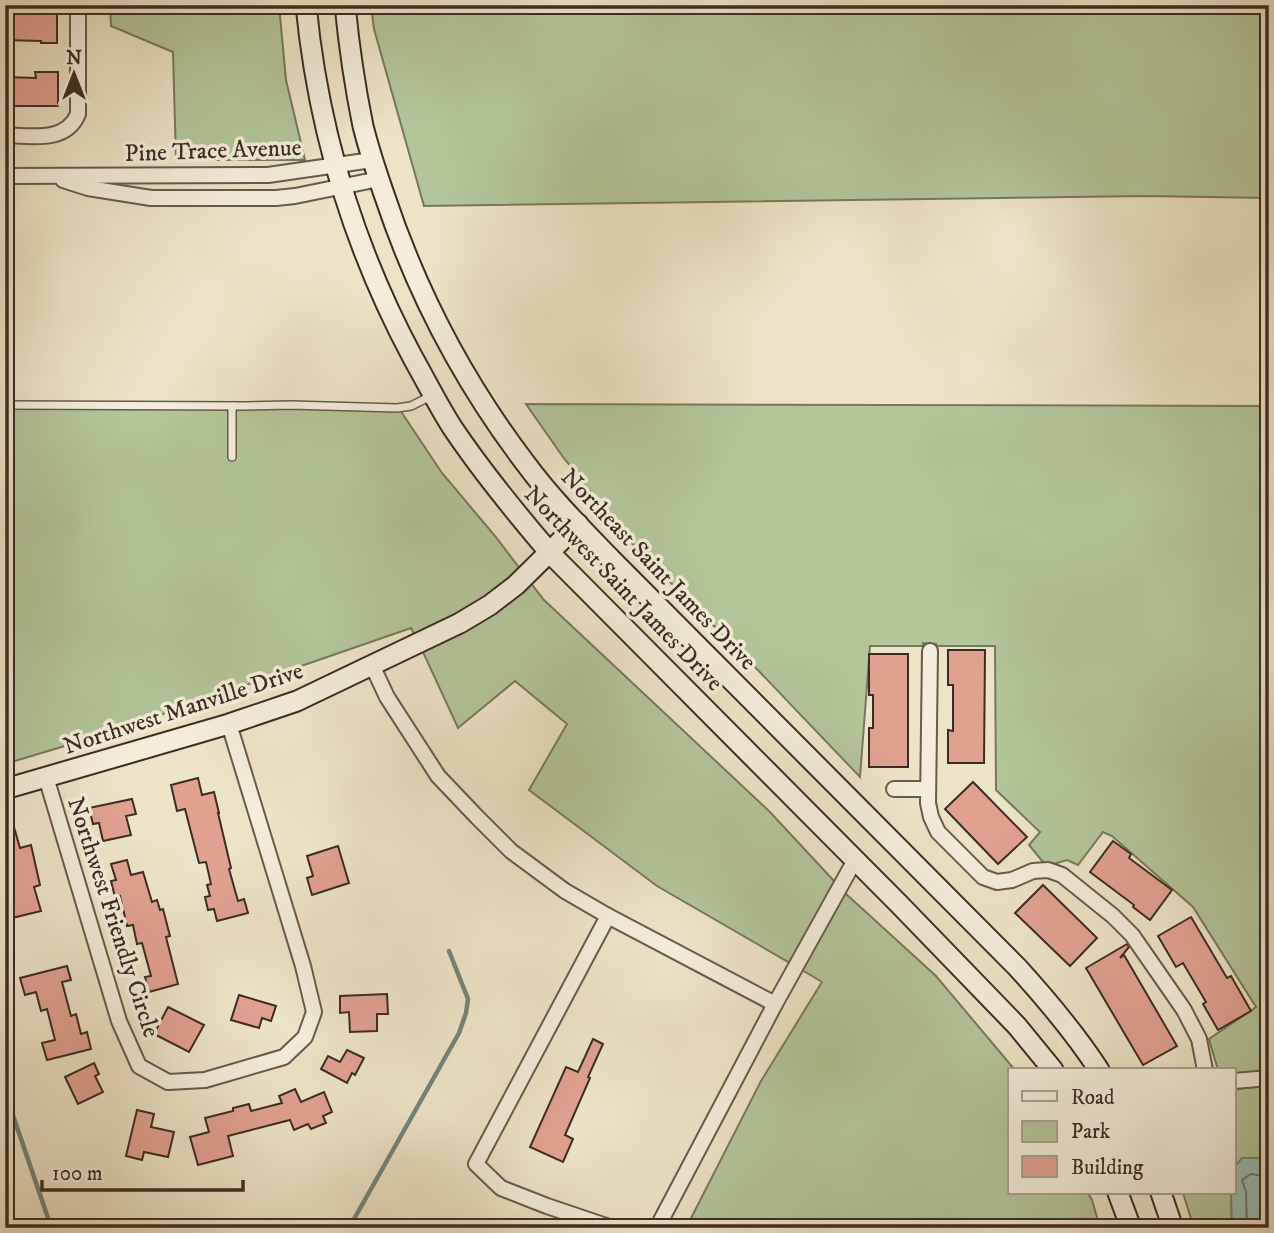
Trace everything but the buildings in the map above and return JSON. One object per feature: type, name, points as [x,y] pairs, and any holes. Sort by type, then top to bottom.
[{"type":"main road","name":"Northwest Saint James Drive","points":[[306,5],[315,78],[335,167],[374,279],[397,328],[451,425],[497,491],[550,553],[1017,1026],[1051,1068]]},
{"type":"main road","name":"Northeast Saint James Drive","points":[[345,5],[363,127],[393,223],[414,276],[458,361],[526,465],[578,524],[1017,967],[1049,1002],[1098,1068]]},
{"type":"main road","name":"Northwest Manville Drive","points":[[5,789],[229,724],[297,701],[460,623],[490,605],[516,585],[578,524]]},
{"type":"main road","points":[[1118,1194],[1131,1228]]},
{"type":"main road","points":[[1161,1194],[1173,1228]]},
{"type":"street","points":[[5,135],[56,135],[75,121],[78,114],[78,5]]},
{"type":"street","name":"Pine Trace Avenue","points":[[5,176],[268,175],[372,160]]},
{"type":"street","name":"Pine Trace Avenue","points":[[55,176],[88,188],[151,198],[275,198],[379,180]]},
{"type":"street","points":[[930,651],[928,803],[938,832],[984,877],[997,882],[1012,880],[1033,871],[1048,870],[1062,875],[1113,916],[1132,935],[1184,1010],[1199,1039],[1205,1068]]},
{"type":"street","points":[[372,665],[387,696],[438,776],[511,851],[565,891],[608,916],[775,1004]]},
{"type":"street","name":"Northwest Friendly Circle","points":[[46,777],[119,1021],[139,1066],[168,1082],[205,1080],[231,1073],[284,1057],[305,1037],[314,1012],[303,967],[229,724]]},
{"type":"street","points":[[894,789],[928,789]]},
{"type":"street","points":[[657,1228],[775,1004],[855,860]]},
{"type":"street","points":[[608,916],[477,1164],[501,1188],[612,1228]]},
{"type":"street","points":[[1236,1082],[1269,1078]]},
{"type":"lane","points":[[5,405],[291,405],[397,408],[411,406],[434,395]]},
{"type":"lane","points":[[232,406],[232,457]]},
{"type":"green space","points":[[110,5],[279,5],[286,80],[305,160],[176,160],[173,52],[111,26]]},
{"type":"green space","points":[[371,5],[1269,5],[1269,198],[1145,196],[424,206],[374,29]]},
{"type":"green space","points":[[5,404],[396,404],[442,473],[521,570],[486,598],[415,636],[411,628],[108,733],[5,764]]},
{"type":"green space","points":[[526,404],[1269,406],[1269,1071],[1236,1074],[1236,1068],[1217,1068],[1209,1039],[1256,1007],[1193,907],[1112,836],[1103,832],[1078,865],[1067,860],[1054,864],[1043,862],[1029,845],[1040,832],[996,790],[995,646],[937,646],[923,643],[923,646],[870,646],[860,777],[634,546],[563,457]]},
{"type":"green space","points":[[530,582],[544,600],[769,811],[835,882],[790,963],[657,886],[529,790],[567,724],[515,681],[458,728],[422,650]]},
{"type":"green space","points":[[845,893],[936,976],[1013,1068],[1008,1068],[1008,1194],[1089,1194],[1100,1228],[686,1228],[761,1081],[822,982],[802,970]]},
{"type":"green space","points":[[1269,1086],[1269,1163],[1258,1158],[1242,1158],[1236,1166],[1236,1089]]},
{"type":"green space","points":[[1183,1194],[1231,1194],[1232,1228],[1194,1228]]},
{"type":"water","points":[[1242,1158],[1258,1158],[1269,1163],[1269,1228],[1232,1228],[1231,1194],[1236,1194],[1236,1166]]},
{"type":"waterway","points":[[349,1228],[459,1033],[468,999],[449,951]]},
{"type":"waterway","points":[[5,1092],[48,1218],[54,1228]]}]
